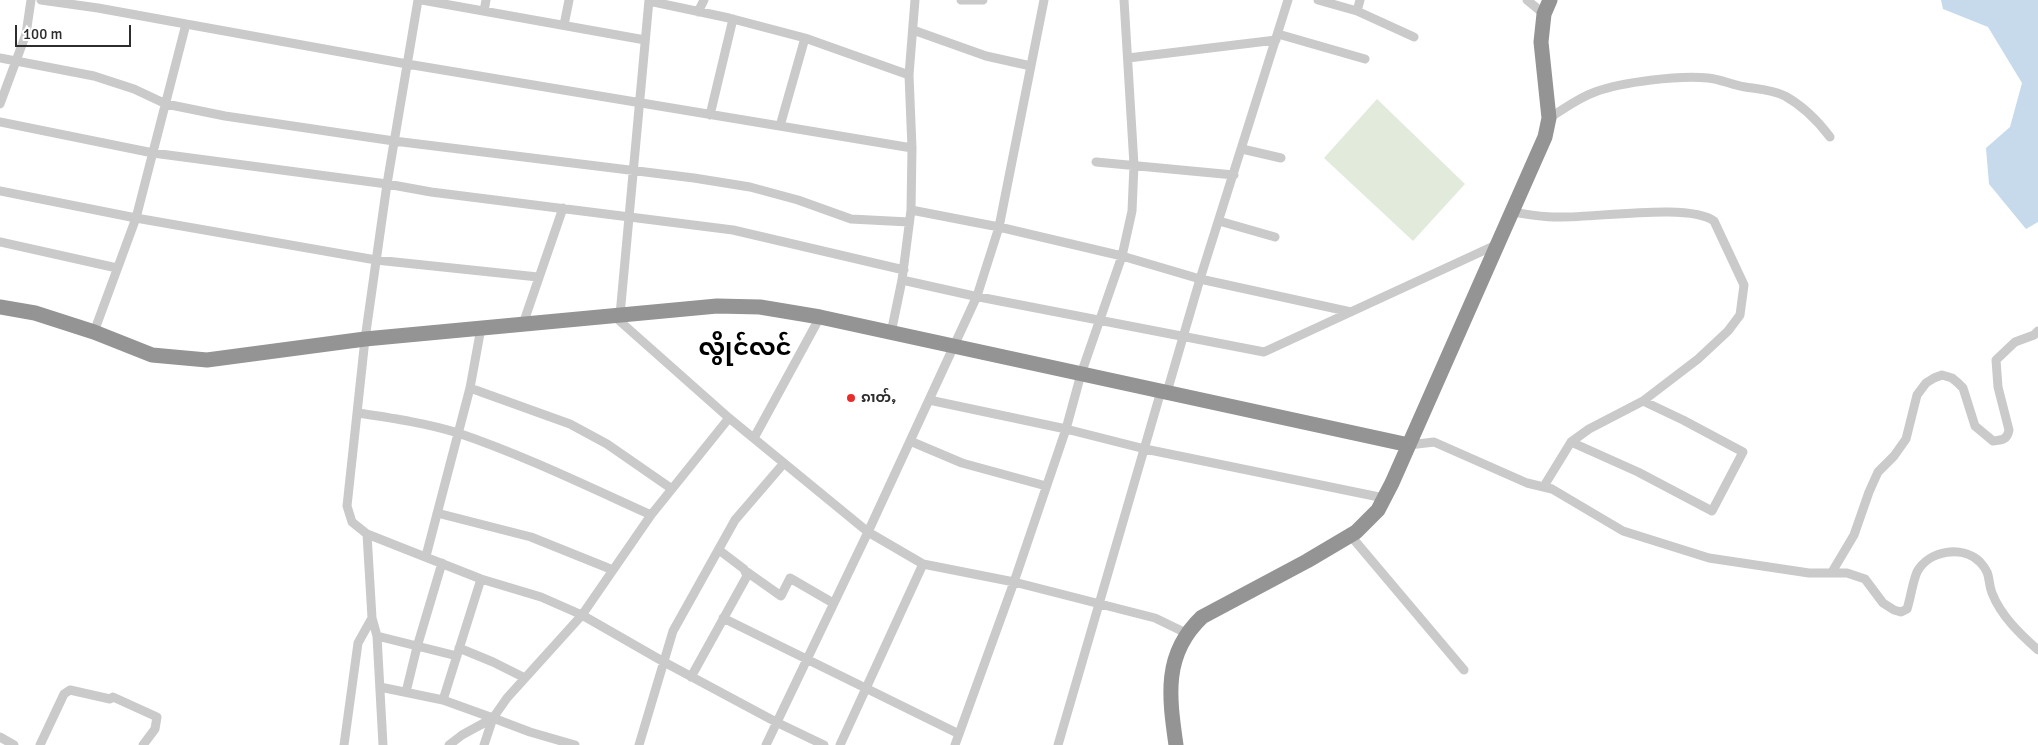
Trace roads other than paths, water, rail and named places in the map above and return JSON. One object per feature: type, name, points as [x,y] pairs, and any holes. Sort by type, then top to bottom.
[{"type":"highway","points":[[1176,745],[1170,698],[1177,653],[1186,633],[1202,617],[1307,561],[1350,535],[1367,522],[1384,498],[1545,137],[1549,118],[1538,4]]},
{"type":"highway","points":[[0,307],[35,313],[94,332],[152,355],[188,360],[207,360],[365,339],[717,306],[760,307],[820,317],[1409,445]]},
{"type":"street","points":[[0,104],[26,34],[31,0]]},
{"type":"street","points":[[41,0],[98,8],[407,64],[912,148]]},
{"type":"street","points":[[645,40],[420,0],[387,184],[365,339],[346,506],[352,522],[367,534],[481,579],[541,597],[582,615],[691,677],[824,745]]},
{"type":"street","points":[[484,11],[486,0]]},
{"type":"street","points":[[564,25],[569,0]]},
{"type":"street","points":[[909,75],[805,38],[649,0],[630,216],[617,315],[729,418],[868,532],[923,564],[1014,582],[1155,618],[1186,633]]},
{"type":"street","points":[[698,12],[704,0]]},
{"type":"street","points":[[891,333],[904,270],[911,210],[912,148],[909,75],[915,0]]},
{"type":"street","points":[[961,0],[983,0]]},
{"type":"street","points":[[766,745],[868,532],[977,296],[998,227],[1044,0]]},
{"type":"street","points":[[955,745],[1014,582],[1122,256],[1132,211],[1134,165],[1124,0]]},
{"type":"street","points":[[1058,745],[1145,449],[1234,175],[1288,0]]},
{"type":"street","points":[[1318,0],[1357,11],[1414,37]]},
{"type":"street","points":[[1357,11],[1360,0]]},
{"type":"street","points":[[710,115],[733,19]]},
{"type":"street","points":[[94,332],[136,218],[186,24]]},
{"type":"street","points":[[913,30],[986,56],[1031,66]]},
{"type":"street","points":[[1128,58],[1277,37],[1365,59]]},
{"type":"street","points":[[780,126],[805,38]]},
{"type":"street","points":[[0,58],[94,76],[134,89],[166,104],[225,116],[394,141],[694,178],[750,187],[798,200],[851,218],[909,222]]},
{"type":"street","points":[[1549,118],[1574,101],[1596,92],[1635,82],[1690,77],[1710,78],[1736,86],[1767,90],[1784,96],[1802,107],[1830,137]]},
{"type":"street","points":[[0,122],[153,153],[387,184],[431,192],[733,230],[904,270]]},
{"type":"street","points":[[1242,149],[1281,158]]},
{"type":"street","points":[[1096,162],[1234,175]]},
{"type":"street","points":[[0,192],[376,260],[538,277]]},
{"type":"street","points":[[523,324],[562,208]]},
{"type":"street","points":[[911,210],[998,227],[1122,256],[1200,279],[1352,312]]},
{"type":"street","points":[[1512,212],[1554,217],[1656,212],[1687,212],[1707,216],[1714,221],[1744,285],[1740,315],[1728,331],[1698,359],[1643,401],[1588,429],[1571,442],[1544,486]]},
{"type":"street","points":[[1219,221],[1275,236]]},
{"type":"street","points":[[0,242],[117,268]]},
{"type":"street","points":[[902,280],[1182,338],[1264,352],[1498,244]]},
{"type":"street","points":[[754,438],[820,317]]},
{"type":"street","points":[[426,556],[459,434],[481,328]]},
{"type":"street","points":[[1832,572],[1854,536],[1878,472],[1894,456],[1906,439],[1917,395],[1926,383],[1942,375],[1952,378],[1963,388],[1975,426],[1993,441],[2003,440],[2008,436],[2009,430],[1998,387],[1996,360],[2015,342],[2034,335],[2038,331]]},
{"type":"street","points":[[470,388],[570,424],[607,444],[672,489]]},
{"type":"street","points":[[929,400],[1066,429],[1145,449],[1384,498]]},
{"type":"street","points":[[1571,442],[1638,472],[1712,511],[1743,452],[1643,401]]},
{"type":"street","points":[[358,413],[426,424],[459,434],[562,475],[651,515]]},
{"type":"street","points":[[484,745],[493,718],[507,698],[582,615],[651,515],[729,418]]},
{"type":"street","points":[[910,441],[962,463],[1046,486]]},
{"type":"street","points":[[1409,445],[1434,442],[1528,483],[1544,486],[1569,498],[1622,531],[1709,558],[1809,573],[1848,573],[1865,579],[1883,602],[1894,610],[1901,612],[1907,609],[1918,572],[1924,565],[1934,557],[1950,551],[1963,552],[1980,562],[1989,574],[1992,593],[1998,605],[2011,624],[2038,650]]},
{"type":"street","points":[[639,745],[673,631],[735,520],[784,463]]},
{"type":"street","points":[[438,514],[531,537],[613,570]]},
{"type":"street","points":[[367,534],[372,618],[377,636],[383,745]]},
{"type":"street","points":[[1350,535],[1464,670]]},
{"type":"street","points":[[719,550],[781,596],[790,578],[833,603]]},
{"type":"street","points":[[406,692],[417,647],[442,563]]},
{"type":"street","points":[[840,745],[923,564]]},
{"type":"street","points":[[691,677],[747,576],[747,572]]},
{"type":"street","points":[[443,700],[481,579]]},
{"type":"street","points":[[344,745],[358,643],[372,618]]},
{"type":"street","points":[[723,618],[955,732]]},
{"type":"street","points":[[377,636],[417,647],[458,652],[493,662],[525,678]]},
{"type":"street","points":[[380,687],[443,700],[530,732],[574,745]]},
{"type":"street","points":[[40,745],[64,694],[70,690],[110,699],[113,697],[157,716],[155,729],[143,745]]},
{"type":"street","points":[[449,745],[462,735],[493,718]]},
{"type":"street","points":[[0,737],[14,745]]},
{"type":"water","points":[[1941,0],[2038,0],[2038,222],[2026,229],[1989,184],[1986,148],[2010,127],[2022,83],[1988,27],[1943,9]]},
{"type":"place","name":"ၵၢတ်ႇ","points":[[851,398]]},
{"type":"district","name":"လွိုင်လင်","points":[[745,349]]}]
